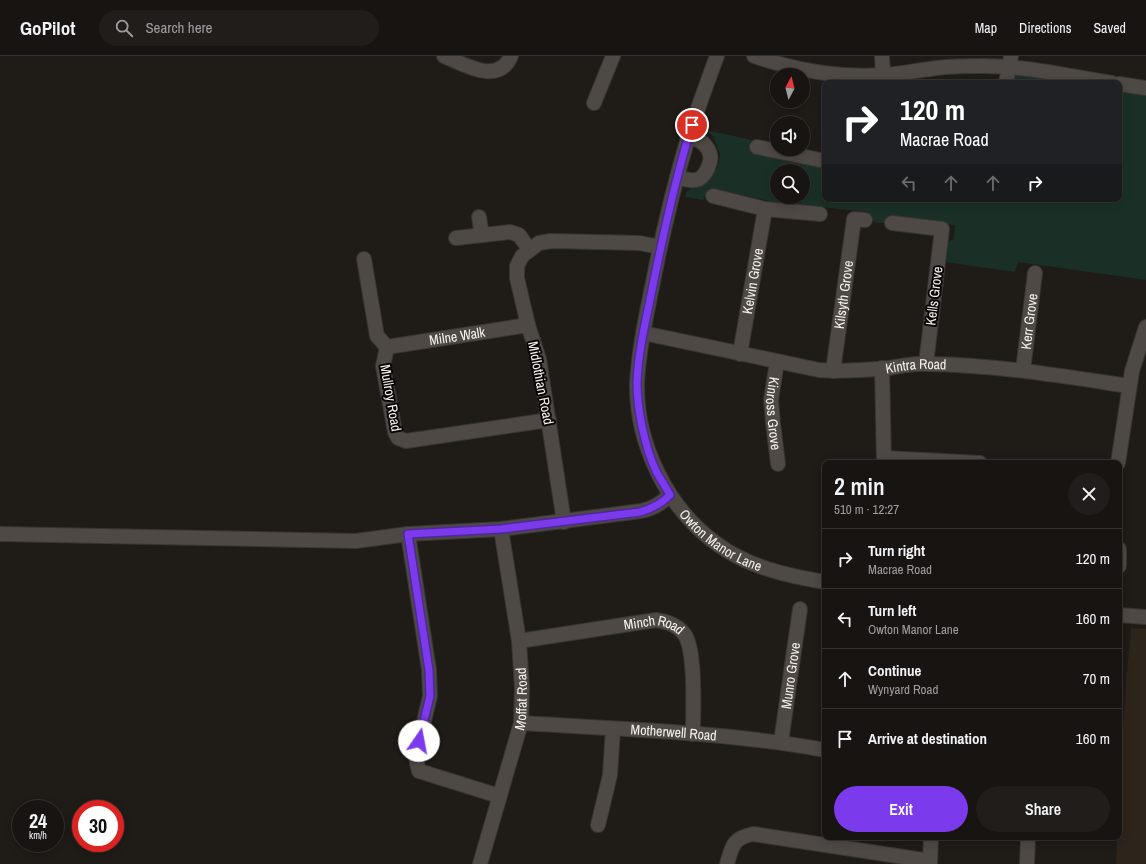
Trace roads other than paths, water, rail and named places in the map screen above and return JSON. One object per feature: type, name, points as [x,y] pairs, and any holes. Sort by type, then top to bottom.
[{"type":"street","points":[[444,56],[481,71],[490,72],[499,70],[505,66],[511,56]]},
{"type":"street","points":[[594,103],[614,56]]},
{"type":"street","name":"Owton Manor Lane","points":[[717,56],[689,136],[677,177],[660,247],[643,333],[637,383],[644,436],[656,471],[670,495],[699,529],[717,545],[759,566],[787,575],[822,581]]},
{"type":"street","points":[[754,56],[801,69],[857,79],[939,68],[1010,61],[1098,80]]},
{"type":"street","points":[[882,56],[883,75]]},
{"type":"street","points":[[1007,80],[1010,61]]},
{"type":"street","points":[[1122,84],[1146,88]]},
{"type":"street","points":[[677,177],[688,180],[698,179],[705,174],[709,164],[710,154],[708,149],[702,143],[689,136]]},
{"type":"street","points":[[757,147],[784,157],[822,160]]},
{"type":"street","points":[[713,196],[765,209],[820,214]]},
{"type":"street","name":"Kelvin Grove","points":[[740,354],[765,209]]},
{"type":"street","points":[[479,217],[482,235]]},
{"type":"street","name":"Kilsyth Grove","points":[[833,371],[855,219]]},
{"type":"street","name":"Kells Grove","points":[[892,223],[945,230],[926,364]]},
{"type":"street","points":[[456,238],[510,232],[519,235],[530,249]]},
{"type":"street","name":"Midlothian Road","points":[[564,522],[539,359],[528,325],[517,278],[517,266],[522,256],[530,249],[539,243],[551,241],[639,243],[660,247]]},
{"type":"street","name":"Mullroy Road","points":[[364,259],[377,336],[387,347],[383,366],[395,432],[398,438],[406,441],[549,420]]},
{"type":"street","name":"Kerr Grove","points":[[1023,370],[1035,273]]},
{"type":"street","name":"Milne Walk","points":[[387,347],[528,325]]},
{"type":"street","points":[[1118,460],[1129,386],[1146,327]]},
{"type":"street","name":"Kintra Road","points":[[643,333],[819,370],[833,371],[926,364],[978,366],[1023,370],[1129,386]]},
{"type":"street","name":"Kinross Grove","points":[[777,362],[772,400],[778,464]]},
{"type":"street","points":[[882,368],[884,460]]},
{"type":"street","points":[[0,534],[356,541],[408,534],[501,529],[640,512],[652,507],[670,495]]},
{"type":"street","name":"Moffat Road","points":[[480,864],[521,724],[522,688],[520,641],[501,529]]},
{"type":"street","points":[[408,534],[429,670],[430,696],[416,755],[419,771],[499,796]]},
{"type":"street","name":"Munro Grove","points":[[781,742],[800,609]]},
{"type":"street","points":[[1122,615],[1146,616]]},
{"type":"street","name":"Minch Road","points":[[520,641],[656,620],[669,622],[684,634],[691,652],[693,734]]},
{"type":"street","name":"Motherwell Road","points":[[521,724],[693,734],[781,742],[822,749]]},
{"type":"street","points":[[598,825],[610,775],[614,729]]},
{"type":"street","points":[[727,864],[732,846],[736,841],[743,836],[753,834],[930,863],[931,840]]},
{"type":"street","points":[[1027,864],[1028,840]]}]
